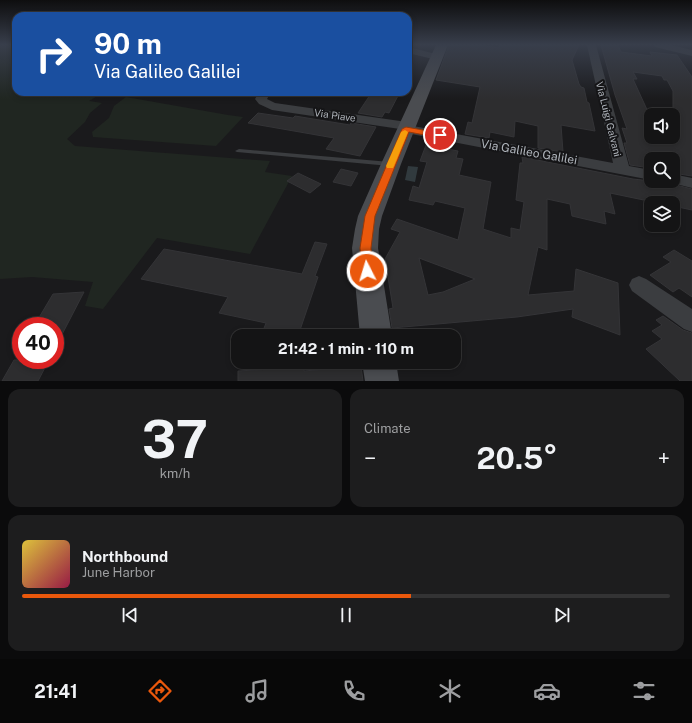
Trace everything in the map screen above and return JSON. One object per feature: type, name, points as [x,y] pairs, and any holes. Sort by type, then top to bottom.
[{"type":"street","points":[[375,329],[365,248],[370,216],[434,63]]},
{"type":"street","name":"Via Luigi Galvani","points":[[595,63],[622,169]]},
{"type":"street","name":"Via Piave","points":[[264,97],[272,106],[407,127]]},
{"type":"street","name":"Via Galileo Galilei","points":[[407,127],[644,174]]},
{"type":"street","points":[[680,180],[692,183]]},
{"type":"street","points":[[639,285],[692,322]]},
{"type":"street","points":[[380,369],[382,381]]},
{"type":"lane","points":[[239,151],[391,164]]},
{"type":"shaded area","points":[[0,63],[12,63],[12,96],[97,96],[89,101],[102,103],[90,113],[85,122],[67,139],[75,146],[270,161],[265,172],[292,176],[250,254],[157,238],[103,309],[85,306],[93,282],[32,277],[0,279]]},
{"type":"shaded area","points":[[126,97],[243,117],[216,146],[93,137],[92,132],[109,118],[114,106]]},
{"type":"shaded area","points":[[408,166],[418,167],[415,182],[405,180]]},
{"type":"building","points":[[442,63],[573,63],[579,84],[584,88],[587,102],[589,103],[595,131],[561,125],[563,152],[538,148],[538,126],[515,121],[514,137],[490,132],[489,138],[465,134],[468,122],[472,123],[480,87],[436,80]]},
{"type":"building","points":[[606,63],[682,63],[692,77],[692,176],[680,174],[680,152],[644,152],[644,167],[630,165],[624,143],[627,143],[622,128],[627,129]]},
{"type":"building","points":[[369,96],[398,96],[389,113],[385,112],[382,117],[358,113]]},
{"type":"building","points":[[258,113],[293,118],[295,116],[350,125],[351,123],[376,127],[360,156],[326,149],[334,138],[248,123]]},
{"type":"building","points":[[426,145],[458,151],[456,158],[463,159],[459,175],[491,182],[483,229],[511,238],[511,228],[520,230],[524,202],[516,200],[520,163],[523,163],[522,157],[644,180],[644,188],[680,188],[680,186],[692,189],[692,210],[680,207],[680,196],[644,196],[644,200],[610,193],[615,214],[604,211],[606,224],[572,216],[570,204],[547,199],[547,250],[538,247],[528,295],[574,291],[576,269],[618,283],[620,335],[572,317],[573,309],[517,317],[392,328],[389,309],[393,308],[385,259],[400,232],[391,229],[397,219],[458,240],[465,208],[435,201],[433,205],[409,200],[413,186],[419,188],[427,162],[420,161]],"holes":[[[419,258],[475,279],[443,292],[428,295]]]},
{"type":"building","points":[[341,169],[358,173],[351,186],[333,182]]},
{"type":"building","points":[[298,173],[321,184],[310,193],[287,181]]},
{"type":"building","points":[[315,242],[327,244],[315,276],[318,277],[300,329],[264,329],[266,323],[219,313],[228,297],[141,279],[164,249],[302,274]]},
{"type":"building","points":[[674,250],[692,261],[692,297],[679,288],[673,292],[650,275],[671,262],[663,257]]},
{"type":"building","points":[[84,292],[64,331],[64,317],[39,317],[53,294]]},
{"type":"building","points":[[663,316],[683,330],[692,333],[692,381],[680,381],[646,349],[662,339],[652,331],[662,325],[656,320]]},
{"type":"building","points":[[12,364],[12,369],[44,369],[38,381],[2,381]]},
{"type":"building","points":[[304,369],[304,371],[327,369],[361,369],[363,381],[238,381],[238,371]]},
{"type":"slow traffic","points":[[390,166],[405,132]]},
{"type":"route","points":[[367,271],[365,248],[370,216],[406,129],[440,135]]}]
